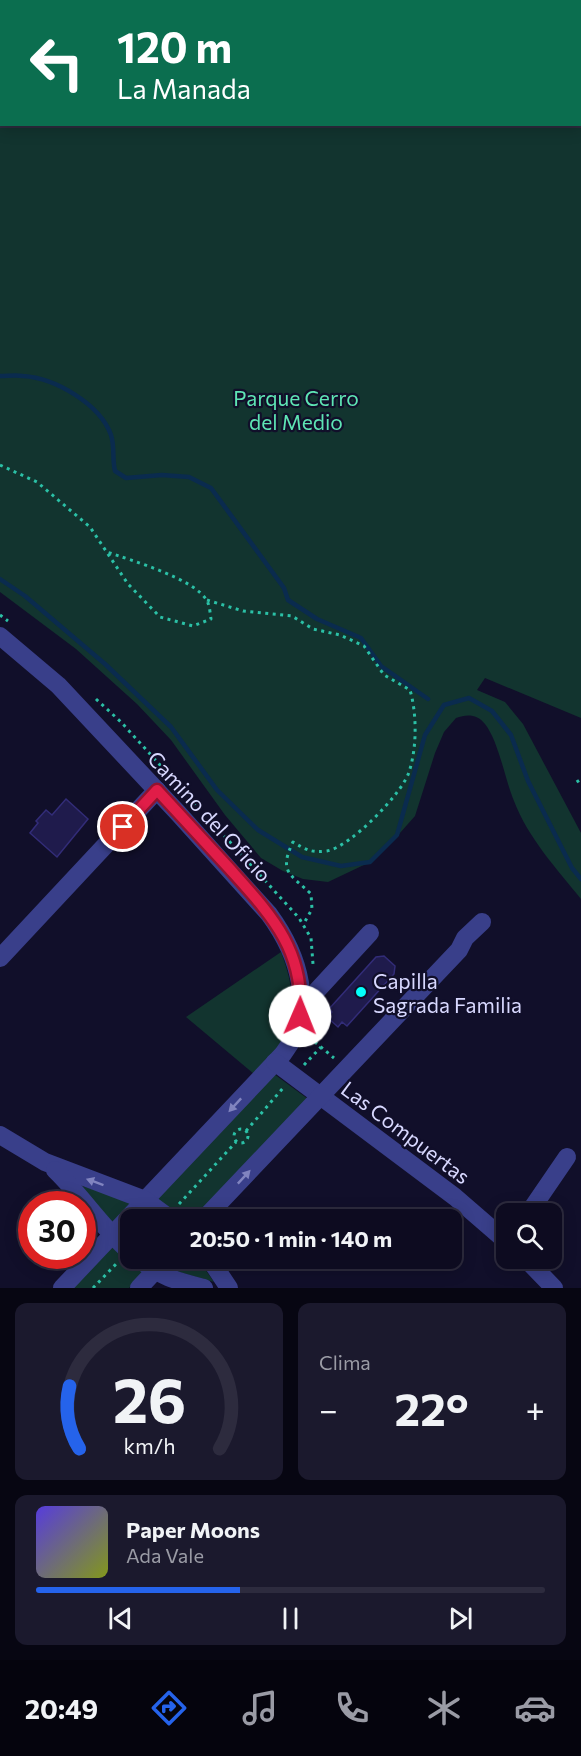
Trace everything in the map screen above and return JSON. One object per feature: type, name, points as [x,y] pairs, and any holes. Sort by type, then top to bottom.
[{"type":"street","name":"Camino del Oficio","points":[[4,645],[58,685],[259,902],[278,926],[297,968],[302,1002],[298,1029],[287,1048],[62,1288]]},
{"type":"street","points":[[0,958],[157,790]]},
{"type":"street","points":[[213,1209],[459,950],[465,938],[482,922]]},
{"type":"street","points":[[302,1002],[310,997],[370,933]]},
{"type":"street","name":"Las Compuertas","points":[[275,1062],[455,1197],[496,1232]]},
{"type":"street","points":[[0,1135],[45,1162],[146,1200],[158,1209]]},
{"type":"street","points":[[536,1203],[567,1157]]},
{"type":"street","points":[[45,1162],[67,1182],[111,1236],[120,1244]]},
{"type":"street","points":[[150,1269],[170,1279],[204,1288]]},
{"type":"street","points":[[139,1288],[157,1269]]},
{"type":"street","points":[[216,1269],[229,1288]]},
{"type":"street","points":[[536,1269],[554,1288]]},
{"type":"path","points":[[0,465],[37,482],[90,527],[128,584],[160,617],[193,626],[212,619],[207,600]]},
{"type":"path","points":[[107,552],[161,571],[194,587],[207,600],[243,611],[292,616],[313,629],[340,634],[364,646],[384,675],[410,690],[415,707],[415,729],[409,773],[391,801],[373,820],[330,851],[309,852],[292,842],[285,858],[286,865],[292,877],[311,894],[312,909],[303,925]]},
{"type":"path","points":[[577,780],[581,786]]},
{"type":"path","points":[[298,1029],[346,1069]]},
{"type":"path","points":[[236,1130],[246,1131],[248,1134],[246,1141],[236,1142],[234,1137],[236,1130]]},
{"type":"path","points":[[178,1209],[236,1142]]},
{"type":"path","points":[[93,1288],[120,1264]]},
{"type":"green space","name":"Parque Cerro del Medio","points":[[0,126],[581,126],[581,718],[485,678],[477,690],[505,702],[523,724],[581,833],[581,899],[527,828],[514,801],[490,732],[479,718],[464,716],[456,718],[444,732],[415,816],[392,842],[368,863],[328,882],[303,879],[261,858],[225,815],[171,740],[137,704],[76,649],[0,592]]},
{"type":"green space","points":[[281,952],[292,996],[292,1018],[285,1039],[254,1074],[186,1017]]},
{"type":"green space","points":[[274,1074],[308,1099],[204,1209],[147,1209]]},
{"type":"green space","points":[[79,1185],[134,1202],[127,1209],[120,1209],[120,1216],[110,1226],[96,1207],[96,1191],[84,1191]]},
{"type":"green space","points":[[120,1238],[120,1269],[147,1269],[129,1288],[73,1288],[91,1269],[96,1269],[96,1263]]},
{"type":"green space","points":[[169,1269],[205,1269],[214,1282]]},
{"type":"building","points":[[66,799],[88,819],[57,857],[30,833],[38,823],[36,821],[46,810],[52,815]]},
{"type":"building","name":"Capilla Sagrada Familia","points":[[384,956],[395,966],[394,974],[347,1026],[342,1022],[338,1027],[327,1017],[332,1012],[329,1009],[376,957]]},
{"type":"waterway","points":[[0,376],[23,376],[49,382],[62,387],[87,403],[97,413],[111,435],[115,471],[126,478],[162,475],[189,477],[211,488],[284,588],[288,600],[317,619],[361,638],[381,666],[428,699]]},
{"type":"waterway","points":[[0,579],[25,596],[105,664],[171,727],[217,790],[258,830],[302,857],[341,866],[370,862],[397,835],[425,735],[444,705],[469,698],[492,711],[511,735],[528,781],[572,868],[581,879]]},
{"type":"place","name":"Capilla Sagrada Familia","points":[[361,992]]},
{"type":"route","points":[[123,827],[157,790],[278,926],[292,953],[300,979],[302,1002],[300,1016]]}]
